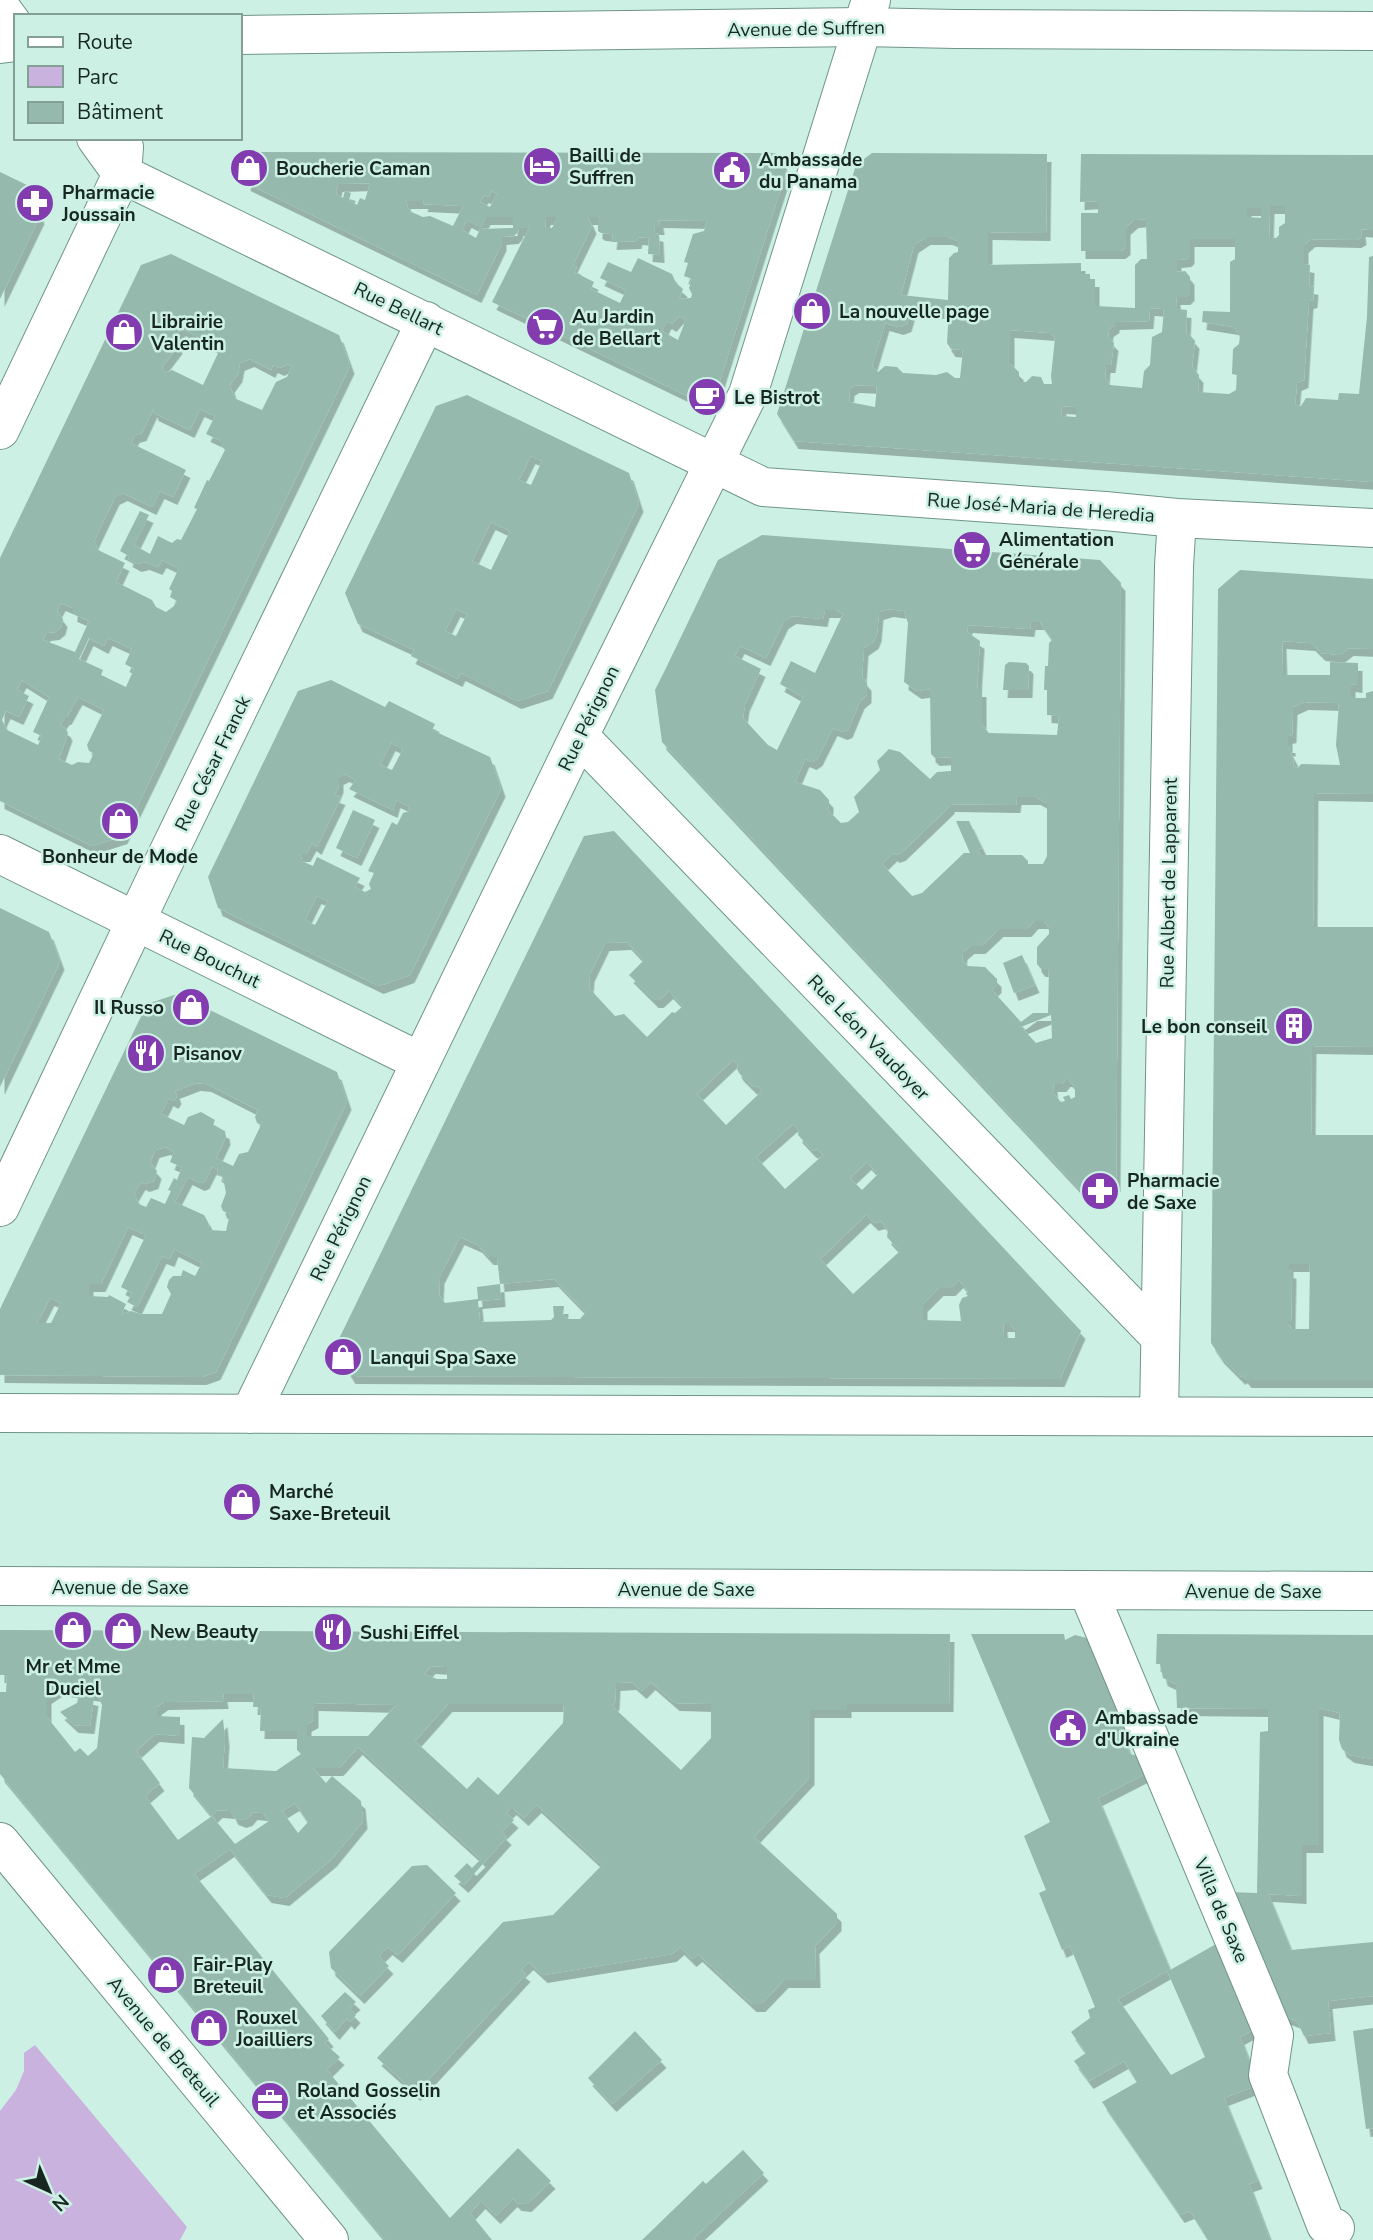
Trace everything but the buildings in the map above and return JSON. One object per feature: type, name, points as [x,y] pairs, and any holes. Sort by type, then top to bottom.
[{"type":"street","points":[[0,8],[14,26]]},
{"type":"street","name":"Avenue de Suffren","points":[[242,35],[867,13],[956,29],[1373,30]]},
{"type":"street","name":"Rue Pérignon","points":[[250,1414],[748,394],[867,13]]},
{"type":"street","name":"Rue Bellart","points":[[99,140],[426,321],[715,463]]},
{"type":"street","points":[[0,430],[124,156]]},
{"type":"street","name":"Rue César Franck","points":[[0,1207],[426,321]]},
{"type":"street","name":"Rue José-Maria de Heredia","points":[[715,463],[763,487],[1177,518],[1373,528]]},
{"type":"street","name":"Rue Albert de Lapparent","points":[[1159,1416],[1177,518]]},
{"type":"street","name":"Rue Léon Vaudoyer","points":[[579,736],[1160,1337]]},
{"type":"street","name":"Rue Bouchut","points":[[0,854],[421,1062]]},
{"type":"street","points":[[0,1413],[1373,1417]]},
{"type":"street","name":"Avenue de Saxe","points":[[0,1586],[1373,1591]]},
{"type":"street","name":"Villa de Saxe","points":[[1088,1591],[1274,2035],[1268,2075],[1326,2225],[1335,2228]]},
{"type":"street","name":"Avenue de Breteuil","points":[[0,1842],[318,2236]]},
{"type":"green space","points":[[35,2045],[187,2227],[180,2240],[0,2240],[0,2111],[16,2090],[24,2071],[24,2053]]},
{"type":"place","name":"Bailli de Suffren","points":[[542,166]]},
{"type":"place","name":"Boucherie Caman","points":[[249,168]]},
{"type":"place","name":"Ambassade du Panama","points":[[732,170]]},
{"type":"place","name":"Pharmacie Joussain","points":[[35,203]]},
{"type":"place","name":"La nouvelle page","points":[[812,311]]},
{"type":"place","name":"Au Jardin de Bellart","points":[[545,327]]},
{"type":"place","name":"Librairie Valentin","points":[[124,332]]},
{"type":"place","name":"Le Bistrot","points":[[707,397]]},
{"type":"place","name":"Alimentation Générale","points":[[972,550]]},
{"type":"place","name":"Bonheur de Mode","points":[[120,821]]},
{"type":"place","name":"Il Russo","points":[[191,1007]]},
{"type":"place","name":"Le bon conseil","points":[[1294,1026]]},
{"type":"place","name":"Pisanov","points":[[146,1053]]},
{"type":"place","name":"Pharmacie de Saxe","points":[[1100,1191]]},
{"type":"place","name":"Lanqui Spa Saxe","points":[[343,1357]]},
{"type":"place","name":"Marché Saxe-Breteuil","points":[[242,1502]]},
{"type":"place","name":"Mr et Mme Duciel","points":[[73,1630]]},
{"type":"place","name":"New Beauty","points":[[123,1631]]},
{"type":"place","name":"Sushi Eiffel","points":[[333,1632]]},
{"type":"place","name":"Ambassade d'Ukraine","points":[[1068,1728]]},
{"type":"place","name":"Fair-Play Breteuil","points":[[166,1975]]},
{"type":"place","name":"Rouxel Joailliers","points":[[209,2028]]},
{"type":"place","name":"Roland Gosselin et Associés","points":[[270,2101]]}]
